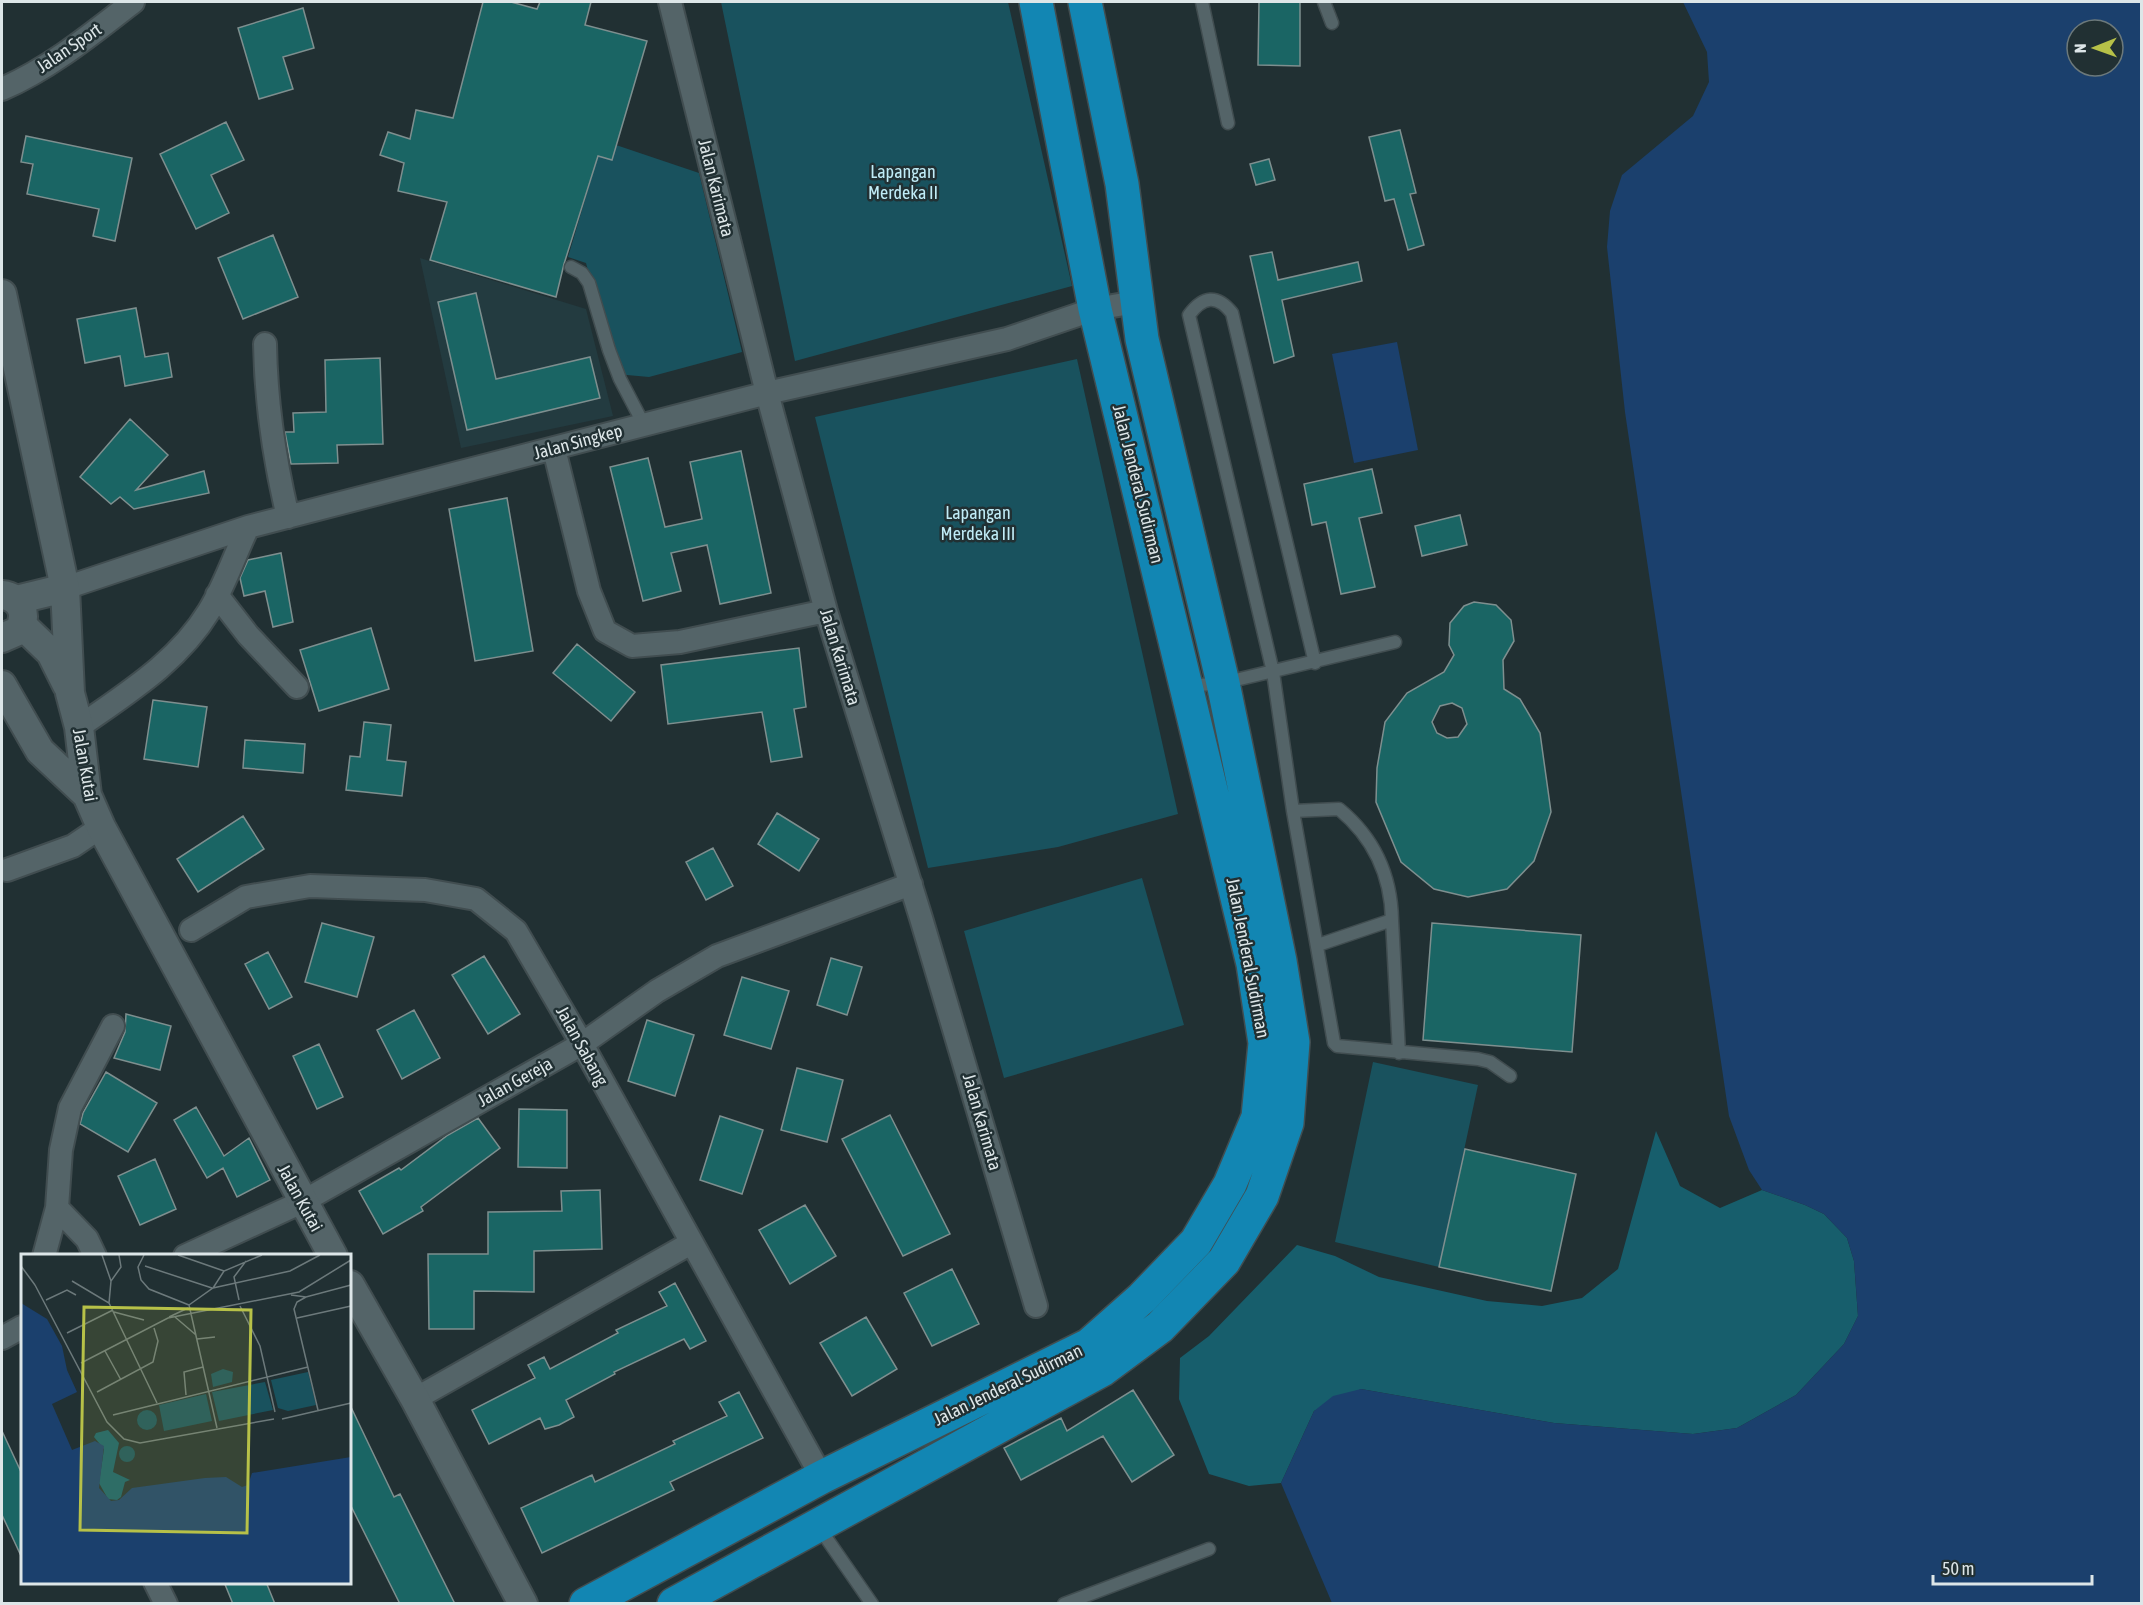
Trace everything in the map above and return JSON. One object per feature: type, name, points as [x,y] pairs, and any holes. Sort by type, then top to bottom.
[{"type":"highway","name":"Jalan Jenderal Sudirman","points":[[586,1604],[822,1477],[1089,1345],[1142,1298],[1196,1242],[1230,1184],[1258,1117],[1265,1043],[1253,964],[1188,686],[1095,309],[1036,2]]},
{"type":"highway","name":"Jalan Jenderal Sudirman","points":[[674,1604],[1102,1370],[1161,1327],[1224,1261],[1262,1196],[1287,1123],[1293,1042],[1280,961],[1223,683],[1136,302],[1122,184],[1085,2]]},
{"type":"street","name":"Jalan Sport","points":[[2,89],[58,56],[133,2]]},
{"type":"street","name":"Jalan Karimata","points":[[670,2],[767,393],[826,611],[911,884],[1036,1306]]},
{"type":"street","name":"Jalan Kutai","points":[[2,294],[65,588],[70,693],[79,727],[87,795],[101,827],[332,1254]]},
{"type":"street","name":"Jalan Singkep","points":[[65,588],[248,527],[767,393],[1008,339],[1095,309],[1136,302]]},
{"type":"street","points":[[265,344],[266,389],[273,458],[288,517]]},
{"type":"street","points":[[554,449],[589,591],[605,631],[632,646],[680,642],[826,611]]},
{"type":"street","points":[[79,727],[151,677],[185,644],[218,595],[248,527]]},
{"type":"street","points":[[65,588],[10,614],[51,653],[70,693]]},
{"type":"street","points":[[218,595],[248,634],[297,687]]},
{"type":"street","points":[[2,685],[40,751],[87,795]]},
{"type":"street","points":[[7,870],[73,846],[101,827]]},
{"type":"street","name":"Jalan Gereja","points":[[189,1254],[302,1202],[582,1044],[657,991],[717,956],[911,884]]},
{"type":"street","name":"Jalan Sabang","points":[[191,930],[246,897],[310,886],[425,890],[476,899],[516,931],[582,1044],[815,1465]]},
{"type":"street","points":[[45,1254],[57,1208],[61,1150],[70,1108],[113,1026]]},
{"type":"street","points":[[57,1208],[87,1239],[94,1254]]},
{"type":"street","points":[[416,1399],[691,1243]]},
{"type":"street","points":[[351,1287],[416,1399],[523,1604]]},
{"type":"street","points":[[156,1584],[166,1604]]},
{"type":"lane","points":[[1202,2],[1228,123]]},
{"type":"lane","points":[[1324,2],[1332,23]]},
{"type":"lane","points":[[571,267],[582,273],[589,283],[612,360],[644,425]]},
{"type":"lane","points":[[1315,663],[1232,313],[1224,303],[1215,299],[1197,304],[1189,315],[1273,672],[1293,811],[1334,1043],[1350,1049],[1478,1059],[1490,1062],[1510,1076]]},
{"type":"lane","points":[[1188,686],[1223,683],[1315,663],[1395,642]]},
{"type":"lane","points":[[1293,811],[1339,809],[1358,825],[1383,868],[1391,895],[1399,1053]]},
{"type":"lane","points":[[1318,945],[1392,920]]},
{"type":"lane","points":[[817,1526],[872,1604]]},
{"type":"lane","points":[[1064,1604],[1209,1549]]},
{"type":"shaded area","points":[[1683,2],[2141,2],[2141,1603],[1332,1603],[1281,1483],[1314,1411],[1333,1396],[1361,1389],[1554,1423],[1693,1434],[1737,1428],[1796,1395],[1844,1344],[1858,1316],[1854,1261],[1847,1238],[1824,1214],[1762,1190],[1749,1170],[1729,1116],[1625,412],[1607,247],[1610,211],[1622,175],[1693,116],[1709,82],[1707,52]]},
{"type":"shaded area","points":[[420,258],[586,309],[613,416],[461,448]]},
{"type":"shaded area","points":[[1397,342],[1418,450],[1354,463],[1332,354]]},
{"type":"shaded area","points":[[1656,1131],[1680,1186],[1720,1208],[1762,1190],[1824,1214],[1847,1238],[1854,1261],[1858,1316],[1844,1344],[1796,1395],[1737,1428],[1693,1434],[1554,1423],[1361,1389],[1314,1411],[1281,1483],[1249,1486],[1209,1474],[1179,1399],[1180,1358],[1209,1336],[1297,1245],[1335,1256],[1379,1277],[1487,1301],[1542,1306],[1582,1298],[1618,1269]]},
{"type":"green space","name":"Lapangan Merdeka II","points":[[721,2],[1008,2],[1072,286],[795,361]]},
{"type":"green space","points":[[616,145],[699,173],[742,352],[649,377],[616,374],[586,263],[568,257],[598,156],[612,160]]},
{"type":"green space","name":"Lapangan Merdeka III","points":[[1077,359],[1178,814],[1058,847],[928,868],[815,417]]},
{"type":"green space","points":[[1142,878],[1184,1025],[1004,1078],[964,931]]},
{"type":"green space","points":[[1373,1062],[1478,1085],[1439,1267],[1335,1242]]},
{"type":"building","points":[[483,2],[511,2],[537,9],[540,2],[591,2],[585,25],[647,41],[612,160],[598,156],[556,297],[430,260],[447,202],[398,191],[404,163],[380,155],[388,132],[410,139],[416,110],[453,118]]},
{"type":"building","points":[[1259,2],[1300,2],[1300,66],[1258,65]]},
{"type":"building","points":[[303,8],[314,48],[283,57],[293,89],[259,99],[238,28]]},
{"type":"building","points":[[226,122],[244,160],[211,175],[229,213],[196,229],[160,154]]},
{"type":"building","points":[[1400,130],[1416,193],[1410,194],[1424,245],[1408,250],[1394,199],[1385,201],[1369,137]]},
{"type":"building","points":[[26,136],[132,158],[115,241],[93,236],[99,209],[27,194],[33,164],[21,162]]},
{"type":"building","points":[[1269,159],[1275,180],[1256,185],[1250,164]]},
{"type":"building","points":[[273,235],[298,297],[243,319],[218,258]]},
{"type":"building","points":[[1272,252],[1278,280],[1358,262],[1362,281],[1282,300],[1294,356],[1274,363],[1250,256]]},
{"type":"building","points":[[476,293],[496,379],[590,357],[600,398],[467,430],[438,302]]},
{"type":"building","points":[[136,308],[145,357],[168,353],[172,377],[125,386],[120,356],[85,363],[77,319]]},
{"type":"building","points":[[380,358],[383,444],[337,445],[338,463],[291,464],[285,432],[294,432],[293,413],[326,412],[325,360]]},
{"type":"building","points":[[130,419],[168,455],[136,490],[204,471],[209,493],[134,509],[120,497],[111,504],[80,477]]},
{"type":"building","points":[[741,451],[771,593],[720,604],[707,545],[671,553],[681,591],[643,601],[610,467],[648,458],[665,527],[702,519],[690,462]]},
{"type":"building","points":[[1372,469],[1382,513],[1359,518],[1375,587],[1341,594],[1326,522],[1312,525],[1304,484]]},
{"type":"building","points":[[507,498],[533,651],[475,661],[449,509]]},
{"type":"building","points":[[1460,515],[1467,545],[1422,556],[1415,526]]},
{"type":"building","points":[[281,553],[293,622],[273,627],[265,591],[244,596],[240,578],[248,560]]},
{"type":"building","points":[[1474,602],[1496,605],[1511,620],[1514,641],[1503,660],[1504,689],[1520,699],[1540,733],[1551,812],[1534,861],[1507,889],[1468,897],[1434,889],[1401,862],[1376,802],[1377,768],[1385,722],[1407,693],[1444,672],[1454,655],[1449,645],[1450,623],[1464,606]],"holes":[[[1452,703],[1462,708],[1467,724],[1458,737],[1447,738],[1437,733],[1432,722],[1440,706]]]},
{"type":"building","points":[[371,628],[389,689],[319,711],[300,650]]},
{"type":"building","points":[[577,644],[635,692],[611,721],[553,673]]},
{"type":"building","points":[[799,648],[806,707],[794,709],[802,757],[771,762],[762,712],[668,724],[661,665]]},
{"type":"building","points":[[153,700],[207,707],[198,767],[144,759]]},
{"type":"building","points":[[364,722],[391,725],[387,760],[406,762],[402,796],[346,790],[350,756],[360,757]]},
{"type":"building","points":[[245,740],[305,744],[303,773],[243,768]]},
{"type":"building","points":[[777,813],[819,839],[799,871],[758,844]]},
{"type":"building","points":[[243,816],[264,849],[198,892],[177,859]]},
{"type":"building","points":[[713,848],[733,886],[706,900],[686,862]]},
{"type":"building","points":[[322,923],[374,937],[357,997],[305,982]]},
{"type":"building","points":[[1432,923],[1581,935],[1572,1052],[1423,1040]]},
{"type":"building","points":[[268,952],[292,997],[269,1009],[245,964]]},
{"type":"building","points":[[484,956],[520,1014],[488,1034],[452,975]]},
{"type":"building","points":[[831,958],[862,967],[847,1015],[817,1005]]},
{"type":"building","points":[[742,977],[789,991],[771,1049],[724,1035]]},
{"type":"building","points":[[414,1010],[440,1058],[402,1079],[377,1030]]},
{"type":"building","points":[[126,1014],[171,1026],[160,1070],[114,1058],[125,1032]]},
{"type":"building","points":[[647,1020],[694,1035],[675,1096],[628,1081]]},
{"type":"building","points":[[319,1044],[343,1097],[317,1109],[293,1056]]},
{"type":"building","points":[[797,1068],[843,1080],[827,1142],[781,1130]]},
{"type":"building","points":[[106,1072],[157,1103],[128,1152],[80,1124],[83,1113]]},
{"type":"building","points":[[196,1107],[224,1156],[249,1138],[270,1180],[237,1197],[223,1168],[207,1178],[174,1120]]},
{"type":"building","points":[[519,1109],[567,1110],[567,1168],[518,1167]]},
{"type":"building","points":[[890,1115],[950,1234],[903,1256],[842,1139]]},
{"type":"building","points":[[720,1116],[763,1130],[742,1194],[700,1180]]},
{"type":"building","points":[[478,1118],[500,1148],[421,1207],[423,1211],[383,1234],[359,1191],[399,1168],[401,1170],[448,1135]]},
{"type":"building","points":[[1465,1149],[1576,1174],[1551,1291],[1439,1267]]},
{"type":"building","points":[[155,1159],[176,1209],[140,1225],[118,1176]]},
{"type":"building","points":[[600,1190],[602,1249],[534,1251],[534,1292],[474,1291],[474,1329],[429,1329],[428,1254],[488,1254],[488,1212],[562,1211],[561,1191]]},
{"type":"building","points":[[805,1205],[836,1256],[790,1284],[759,1230]]},
{"type":"building","points":[[952,1269],[979,1324],[932,1346],[904,1293]]},
{"type":"building","points":[[675,1283],[706,1341],[690,1349],[684,1339],[614,1372],[615,1374],[566,1400],[574,1417],[559,1425],[545,1429],[540,1418],[489,1444],[472,1410],[535,1378],[528,1365],[544,1357],[550,1369],[618,1333],[616,1330],[667,1306],[659,1292]]},
{"type":"building","points":[[866,1317],[897,1369],[852,1396],[820,1343]]},
{"type":"building","points":[[1133,1390],[1174,1455],[1132,1482],[1103,1436],[1021,1480],[1004,1448],[1061,1418],[1067,1431]]},
{"type":"building","points":[[739,1392],[763,1438],[670,1482],[674,1490],[542,1553],[521,1508],[592,1475],[595,1482],[675,1444],[673,1441],[727,1416],[719,1402]]},
{"type":"building","points":[[351,1407],[394,1497],[400,1494],[455,1604],[400,1604],[351,1506]]},
{"type":"building","points":[[2,1431],[21,1472],[21,1556],[2,1515]]},
{"type":"building","points":[[225,1584],[267,1584],[275,1604],[233,1604]]}]
